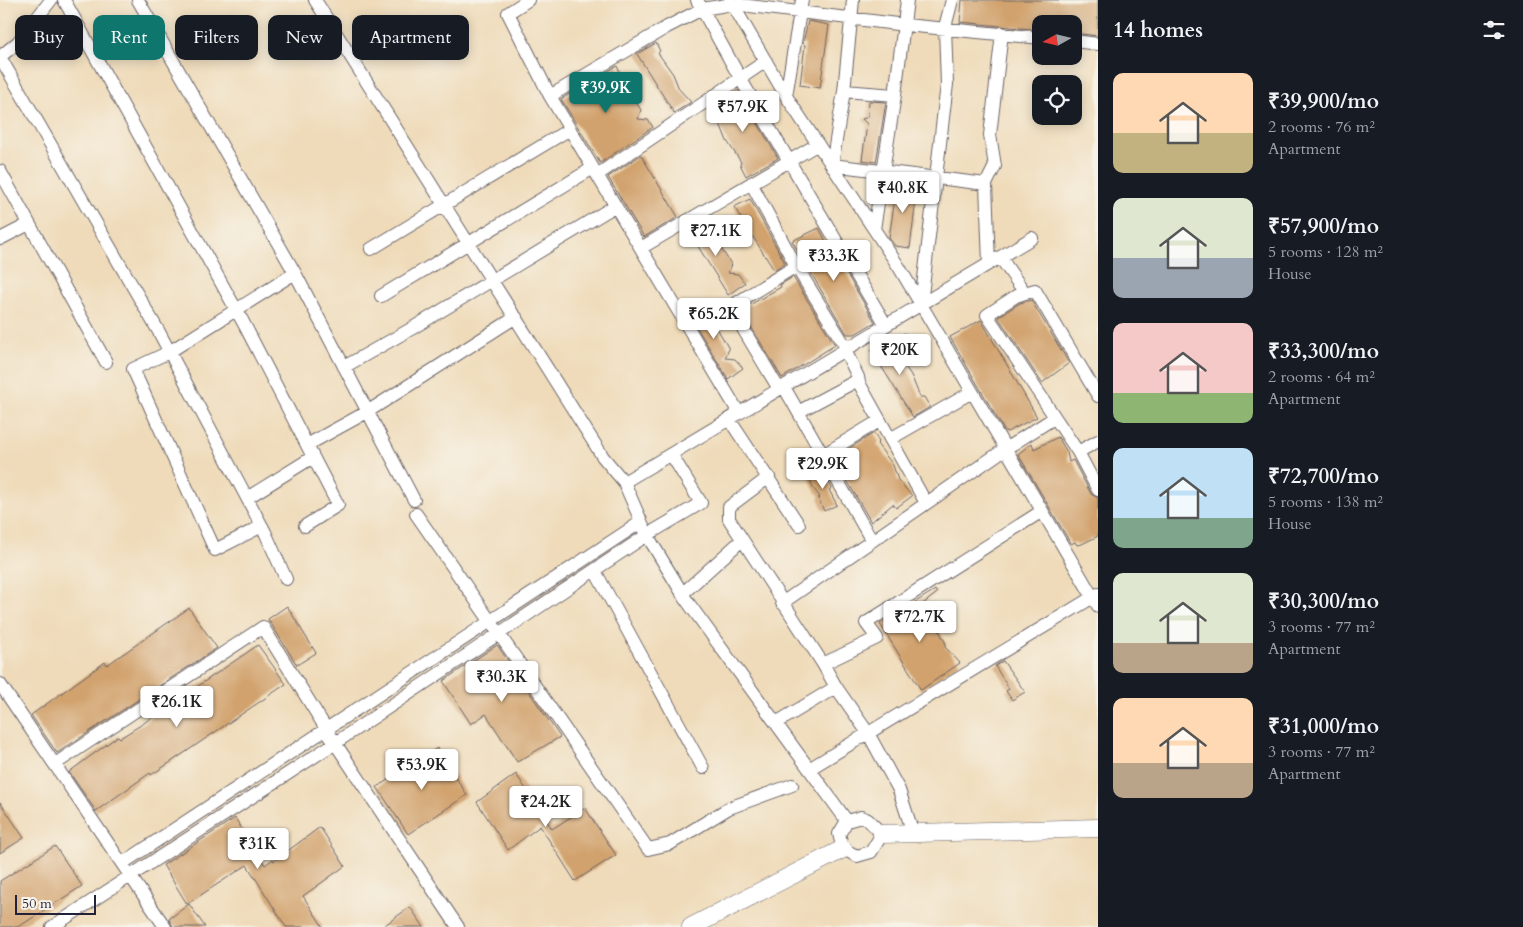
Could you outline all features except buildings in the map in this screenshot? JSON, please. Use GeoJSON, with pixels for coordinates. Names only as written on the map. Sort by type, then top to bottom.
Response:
{"type":"FeatureCollection","features":[{"type":"Feature","properties":{"kind":"street"},"geometry":{"type":"LineString","coordinates":[[51,0],[18,42],[2,53],[169,352],[262,526],[286,580]]}},
{"type":"Feature","properties":{"kind":"street"},"geometry":{"type":"LineString","coordinates":[[64,0],[236,311],[338,505],[305,526]]}},
{"type":"Feature","properties":{"kind":"street"},"geometry":{"type":"LineString","coordinates":[[138,0],[295,273],[414,500]]}},
{"type":"Feature","properties":{"kind":"street"},"geometry":{"type":"LineString","coordinates":[[315,0],[603,457],[624,482],[647,535],[682,594],[847,821]]}},
{"type":"Feature","properties":{"kind":"street"},"geometry":{"type":"LineString","coordinates":[[528,0],[508,12],[550,96],[641,248],[769,477],[799,524]]}},
{"type":"Feature","properties":{"kind":"street"},"geometry":{"type":"LineString","coordinates":[[832,165],[844,91],[853,0]]}},
{"type":"Feature","properties":{"kind":"street"},"geometry":{"type":"LineString","coordinates":[[874,229],[895,95],[907,0]]}},
{"type":"Feature","properties":{"kind":"street"},"geometry":{"type":"LineString","coordinates":[[921,304],[947,84],[945,27],[952,0]]}},
{"type":"Feature","properties":{"kind":"street"},"geometry":{"type":"LineString","coordinates":[[550,96],[667,27],[700,4],[731,2],[802,6],[850,17],[905,25],[945,27],[1032,37]]}},
{"type":"Feature","properties":{"kind":"street"},"geometry":{"type":"LineString","coordinates":[[731,2],[786,96],[921,304],[1005,449],[1096,599],[809,769]]}},
{"type":"Feature","properties":{"kind":"street"},"geometry":{"type":"LineString","coordinates":[[700,4],[740,78],[886,325]]}},
{"type":"Feature","properties":{"kind":"street"},"geometry":{"type":"LineString","coordinates":[[786,96],[802,6]]}},
{"type":"Feature","properties":{"kind":"street"},"geometry":{"type":"LineString","coordinates":[[1002,33],[990,135],[995,166],[986,184],[994,260],[1025,293]]}},
{"type":"Feature","properties":{"kind":"street"},"geometry":{"type":"LineString","coordinates":[[1082,42],[1098,44]]}},
{"type":"Feature","properties":{"kind":"street"},"geometry":{"type":"LineString","coordinates":[[381,296],[469,242],[595,171],[766,61]]}},
{"type":"Feature","properties":{"kind":"street"},"geometry":{"type":"LineString","coordinates":[[844,91],[895,95]]}},
{"type":"Feature","properties":{"kind":"street"},"geometry":{"type":"LineString","coordinates":[[371,249],[570,129]]}},
{"type":"Feature","properties":{"kind":"street"},"geometry":{"type":"LineString","coordinates":[[641,248],[818,144]]}},
{"type":"Feature","properties":{"kind":"street"},"geometry":{"type":"LineString","coordinates":[[832,165],[986,184]]}},
{"type":"Feature","properties":{"kind":"street"},"geometry":{"type":"LineString","coordinates":[[0,171],[5,191],[29,224],[106,362]]}},
{"type":"Feature","properties":{"kind":"street"},"geometry":{"type":"LineString","coordinates":[[751,183],[796,266],[846,349],[858,380],[926,503]]}},
{"type":"Feature","properties":{"kind":"street"},"geometry":{"type":"LineString","coordinates":[[344,367],[616,206]]}},
{"type":"Feature","properties":{"kind":"street"},"geometry":{"type":"LineString","coordinates":[[0,239],[29,224]]}},
{"type":"Feature","properties":{"kind":"street"},"geometry":{"type":"LineString","coordinates":[[624,482],[1032,238]]}},
{"type":"Feature","properties":{"kind":"street"},"geometry":{"type":"LineString","coordinates":[[796,266],[730,307],[798,412],[872,541]]}},
{"type":"Feature","properties":{"kind":"street"},"geometry":{"type":"LineString","coordinates":[[262,526],[215,550],[133,369],[169,352],[295,273]]}},
{"type":"Feature","properties":{"kind":"street"},"geometry":{"type":"LineString","coordinates":[[1098,396],[1035,290],[1016,296],[987,314],[1078,452],[1098,490]]}},
{"type":"Feature","properties":{"kind":"street"},"geometry":{"type":"LineString","coordinates":[[307,445],[367,412],[516,317]]}},
{"type":"Feature","properties":{"kind":"street"},"geometry":{"type":"LineString","coordinates":[[798,412],[858,380]]}},
{"type":"Feature","properties":{"kind":"street"},"geometry":{"type":"LineString","coordinates":[[890,439],[972,392]]}},
{"type":"Feature","properties":{"kind":"street"},"geometry":{"type":"LineString","coordinates":[[782,603],[1005,449],[1054,418]]}},
{"type":"Feature","properties":{"kind":"street"},"geometry":{"type":"LineString","coordinates":[[823,454],[880,421]]}},
{"type":"Feature","properties":{"kind":"street"},"geometry":{"type":"LineString","coordinates":[[1078,452],[1098,441]]}},
{"type":"Feature","properties":{"kind":"street"},"geometry":{"type":"LineString","coordinates":[[52,927],[336,743],[647,535],[701,503],[671,454]]}},
{"type":"Feature","properties":{"kind":"street"},"geometry":{"type":"LineString","coordinates":[[247,498],[313,457]]}},
{"type":"Feature","properties":{"kind":"street"},"geometry":{"type":"LineString","coordinates":[[769,477],[729,507],[729,519],[836,687],[868,733],[899,790],[914,833]]}},
{"type":"Feature","properties":{"kind":"street"},"geometry":{"type":"LineString","coordinates":[[823,664],[877,638],[866,623],[1042,511]]}},
{"type":"Feature","properties":{"kind":"street"},"geometry":{"type":"LineString","coordinates":[[416,514],[648,849],[670,844],[729,808],[792,785]]}},
{"type":"Feature","properties":{"kind":"street"},"geometry":{"type":"LineString","coordinates":[[123,863],[641,522]]}},
{"type":"Feature","properties":{"kind":"street"},"geometry":{"type":"LineString","coordinates":[[682,594],[742,540]]}},
{"type":"Feature","properties":{"kind":"street"},"geometry":{"type":"LineString","coordinates":[[595,571],[703,768]]}},
{"type":"Feature","properties":{"kind":"street"},"geometry":{"type":"LineString","coordinates":[[55,764],[263,627],[327,730],[458,927]]}},
{"type":"Feature","properties":{"kind":"street"},"geometry":{"type":"LineString","coordinates":[[0,684],[165,927]]}},
{"type":"Feature","properties":{"kind":"street"},"geometry":{"type":"LineString","coordinates":[[776,723],[836,687]]}},
{"type":"Feature","properties":{"kind":"street"},"geometry":{"type":"LineString","coordinates":[[882,834],[876,846],[864,856],[856,856],[843,849],[839,834],[847,821],[861,817],[868,820],[882,834],[1098,828]]}},
{"type":"Feature","properties":{"kind":"street"},"geometry":{"type":"LineString","coordinates":[[691,927],[843,849]]}}]}
